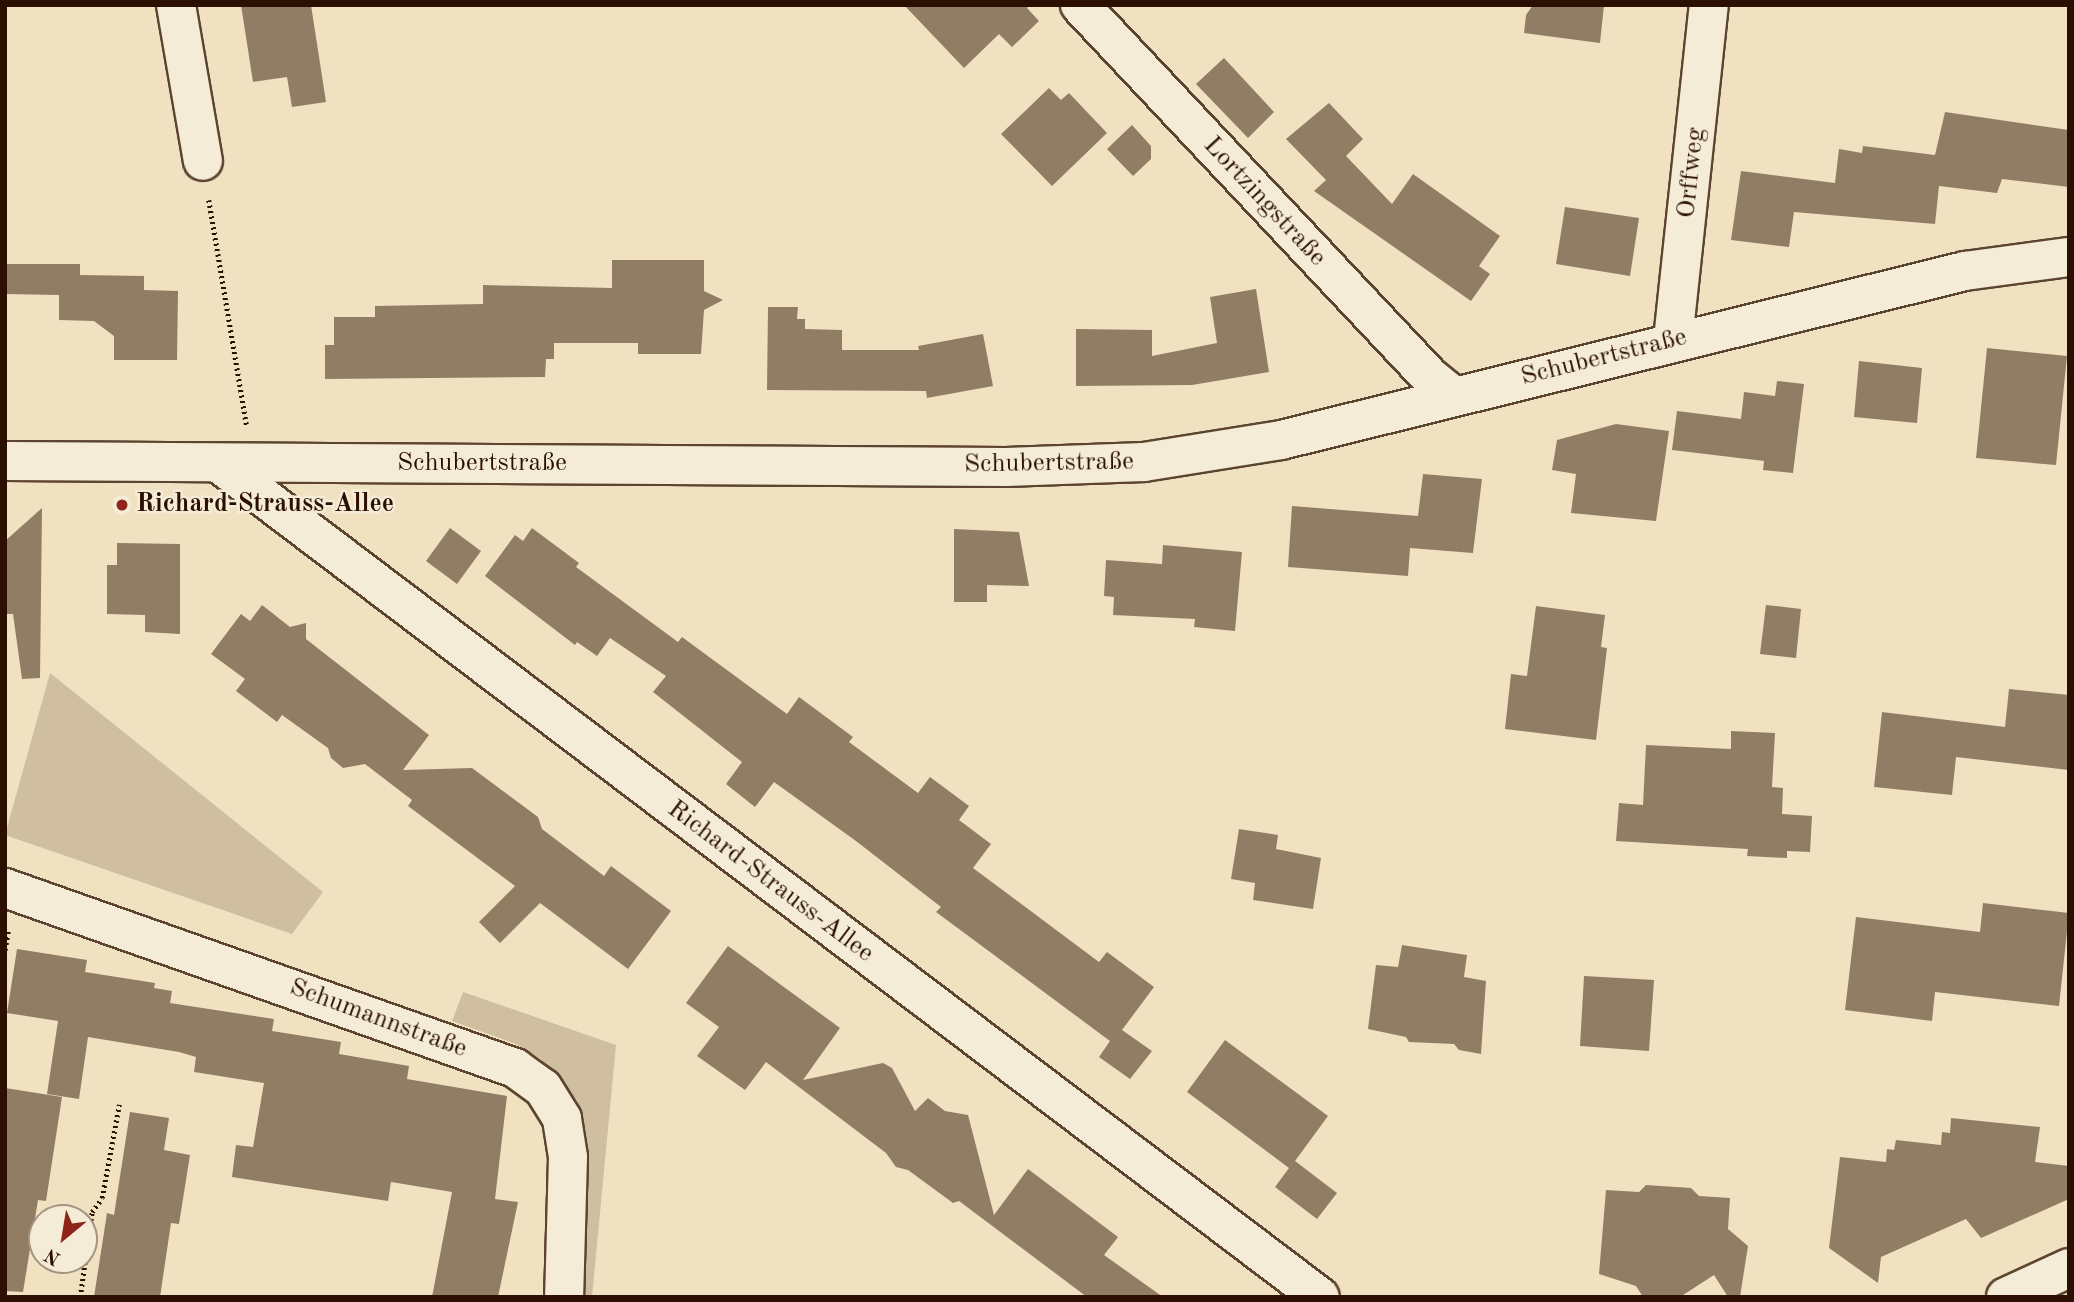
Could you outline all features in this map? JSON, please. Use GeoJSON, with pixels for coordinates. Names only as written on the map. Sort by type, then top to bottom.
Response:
{"type":"FeatureCollection","features":[{"type":"Feature","properties":{"kind":"street"},"geometry":{"type":"LineString","coordinates":[[176,5],[203,161]]}},
{"type":"Feature","properties":{"kind":"street","name":"Lortzingstraße"},"geometry":{"type":"LineString","coordinates":[[1080,5],[1430,377],[1452,395]]}},
{"type":"Feature","properties":{"kind":"street","name":"Orffweg"},"geometry":{"type":"LineString","coordinates":[[1673,340],[1709,5]]}},
{"type":"Feature","properties":{"kind":"street","name":"Schubertstraße"},"geometry":{"type":"LineString","coordinates":[[5,461],[220,466],[1006,467],[1144,462],[1281,440],[1673,340],[1965,271],[2069,257]]}},
{"type":"Feature","properties":{"kind":"street","name":"Richard-Strauss-Allee"},"geometry":{"type":"LineString","coordinates":[[220,466],[1320,1297]]}},
{"type":"Feature","properties":{"kind":"street","name":"Schumannstraße"},"geometry":{"type":"LineString","coordinates":[[5,888],[515,1068],[543,1088],[562,1119],[568,1157],[564,1297]]}},
{"type":"Feature","properties":{"kind":"street"},"geometry":{"type":"LineString","coordinates":[[2006,1297],[2069,1268]]}},
{"type":"Feature","properties":{"kind":"path"},"geometry":{"type":"LineString","coordinates":[[203,161],[248,430]]}},
{"type":"Feature","properties":{"kind":"path"},"geometry":{"type":"LineString","coordinates":[[79,1297],[92,1213],[103,1198],[119,1105]]}},
{"type":"Feature","properties":{"kind":"shaded area"},"geometry":{"type":"Polygon","coordinates":[[[50,673],[323,892],[292,934],[5,835],[50,673]]]}},
{"type":"Feature","properties":{"kind":"shaded area"},"geometry":{"type":"Polygon","coordinates":[[[463,992],[616,1045],[592,1297],[584,1297],[588,1156],[577,1100],[541,1059],[516,1044],[452,1021],[463,992]]]}},
{"type":"Feature","properties":{"kind":"building"},"geometry":{"type":"Polygon","coordinates":[[[241,5],[311,5],[326,102],[292,107],[287,77],[253,82],[241,5]]]}},
{"type":"Feature","properties":{"kind":"building"},"geometry":{"type":"Polygon","coordinates":[[[904,5],[1029,5],[1027,8],[1039,21],[1012,47],[999,34],[964,68],[904,5]]]}},
{"type":"Feature","properties":{"kind":"building"},"geometry":{"type":"Polygon","coordinates":[[[1533,5],[1604,5],[1600,43],[1524,33],[1526,15],[1533,5]]]}},
{"type":"Feature","properties":{"kind":"building"},"geometry":{"type":"Polygon","coordinates":[[[1224,58],[1274,112],[1248,138],[1196,84],[1224,58]]]}},
{"type":"Feature","properties":{"kind":"building"},"geometry":{"type":"Polygon","coordinates":[[[1049,88],[1061,100],[1069,93],[1107,133],[1052,186],[1001,134],[1049,88]]]}},
{"type":"Feature","properties":{"kind":"building"},"geometry":{"type":"Polygon","coordinates":[[[1329,103],[1363,139],[1346,156],[1392,204],[1413,174],[1500,236],[1479,266],[1490,274],[1471,301],[1314,191],[1326,180],[1286,139],[1329,103]]]}},
{"type":"Feature","properties":{"kind":"building"},"geometry":{"type":"Polygon","coordinates":[[[1945,112],[2069,130],[2069,187],[2002,179],[1997,193],[1939,186],[1935,224],[1794,212],[1789,247],[1731,240],[1741,171],[1835,183],[1839,149],[1862,153],[1863,146],[1935,155],[1945,112]]]}},
{"type":"Feature","properties":{"kind":"building"},"geometry":{"type":"Polygon","coordinates":[[[1132,125],[1151,146],[1151,159],[1133,176],[1107,149],[1132,125]]]}},
{"type":"Feature","properties":{"kind":"building"},"geometry":{"type":"Polygon","coordinates":[[[1565,207],[1639,218],[1630,276],[1556,264],[1565,207]]]}},
{"type":"Feature","properties":{"kind":"building"},"geometry":{"type":"Polygon","coordinates":[[[612,260],[704,260],[704,291],[723,300],[704,310],[701,354],[638,354],[638,343],[554,343],[554,359],[546,359],[545,377],[325,379],[325,345],[334,345],[334,317],[375,317],[375,306],[483,304],[483,285],[612,288],[612,260]]]}},
{"type":"Feature","properties":{"kind":"building"},"geometry":{"type":"Polygon","coordinates":[[[5,264],[80,264],[80,275],[144,276],[144,290],[178,291],[177,360],[114,360],[114,336],[94,321],[59,320],[59,295],[5,294],[5,264]]]}},
{"type":"Feature","properties":{"kind":"building"},"geometry":{"type":"Polygon","coordinates":[[[1256,289],[1269,372],[1192,385],[1076,386],[1076,329],[1152,330],[1152,356],[1217,343],[1210,297],[1256,289]]]}},
{"type":"Feature","properties":{"kind":"building"},"geometry":{"type":"Polygon","coordinates":[[[768,307],[798,307],[797,319],[805,319],[805,329],[842,330],[842,350],[919,350],[918,346],[983,334],[993,386],[927,398],[926,391],[767,390],[768,307]]]}},
{"type":"Feature","properties":{"kind":"building"},"geometry":{"type":"Polygon","coordinates":[[[1987,348],[2067,356],[2056,465],[1976,458],[1987,348]]]}},
{"type":"Feature","properties":{"kind":"building"},"geometry":{"type":"Polygon","coordinates":[[[1859,361],[1922,368],[1917,423],[1854,417],[1859,361]]]}},
{"type":"Feature","properties":{"kind":"building"},"geometry":{"type":"Polygon","coordinates":[[[1777,381],[1804,384],[1793,473],[1763,470],[1764,461],[1672,450],[1677,411],[1741,419],[1744,392],[1775,396],[1777,381]]]}},
{"type":"Feature","properties":{"kind":"building"},"geometry":{"type":"Polygon","coordinates":[[[1616,424],[1669,431],[1656,521],[1571,513],[1576,474],[1552,470],[1557,440],[1616,424]]]}},
{"type":"Feature","properties":{"kind":"building"},"geometry":{"type":"Polygon","coordinates":[[[1423,474],[1482,479],[1473,553],[1410,548],[1408,576],[1288,567],[1292,506],[1418,516],[1423,474]]]}},
{"type":"Feature","properties":{"kind":"building"},"geometry":{"type":"Polygon","coordinates":[[[42,508],[40,678],[22,679],[13,614],[5,614],[5,541],[42,508]]]}},
{"type":"Feature","properties":{"kind":"building"},"geometry":{"type":"Polygon","coordinates":[[[450,528],[481,551],[457,584],[426,561],[450,528]]]}},
{"type":"Feature","properties":{"kind":"building"},"geometry":{"type":"Polygon","coordinates":[[[532,528],[579,563],[576,567],[678,642],[682,637],[787,714],[799,697],[853,737],[849,742],[918,793],[930,777],[969,806],[959,820],[991,844],[973,868],[1099,962],[1107,952],[1154,987],[1122,1030],[1152,1051],[1130,1079],[1099,1057],[1110,1041],[936,912],[941,907],[856,841],[774,782],[755,807],[726,784],[742,762],[653,692],[666,676],[610,638],[597,656],[577,642],[575,645],[485,576],[515,535],[523,541],[532,528]]]}},
{"type":"Feature","properties":{"kind":"building"},"geometry":{"type":"Polygon","coordinates":[[[954,529],[1019,532],[1029,586],[987,585],[987,602],[954,602],[954,529]]]}},
{"type":"Feature","properties":{"kind":"building"},"geometry":{"type":"Polygon","coordinates":[[[117,543],[180,544],[180,634],[145,632],[145,615],[107,614],[107,565],[117,565],[117,543]]]}},
{"type":"Feature","properties":{"kind":"building"},"geometry":{"type":"Polygon","coordinates":[[[1163,545],[1242,552],[1235,631],[1194,627],[1195,619],[1113,615],[1114,597],[1104,596],[1106,560],[1162,564],[1163,545]]]}},
{"type":"Feature","properties":{"kind":"building"},"geometry":{"type":"Polygon","coordinates":[[[262,605],[290,627],[306,623],[306,639],[429,735],[403,770],[472,768],[538,817],[542,829],[604,876],[611,866],[671,911],[628,969],[540,903],[500,943],[479,922],[515,886],[408,806],[412,800],[365,764],[343,768],[331,758],[328,748],[282,715],[277,722],[236,691],[245,679],[211,654],[241,614],[250,621],[262,605]]]}},
{"type":"Feature","properties":{"kind":"building"},"geometry":{"type":"Polygon","coordinates":[[[1766,605],[1801,609],[1796,658],[1760,654],[1766,605]]]}},
{"type":"Feature","properties":{"kind":"building"},"geometry":{"type":"Polygon","coordinates":[[[1536,606],[1605,615],[1601,647],[1607,648],[1596,740],[1505,729],[1511,674],[1527,676],[1536,606]]]}},
{"type":"Feature","properties":{"kind":"building"},"geometry":{"type":"Polygon","coordinates":[[[2009,689],[2069,695],[2069,770],[1956,757],[1952,795],[1874,787],[1882,712],[2005,727],[2009,689]]]}},
{"type":"Feature","properties":{"kind":"building"},"geometry":{"type":"Polygon","coordinates":[[[1731,731],[1775,733],[1772,787],[1783,788],[1782,814],[1812,816],[1810,852],[1787,851],[1787,858],[1747,856],[1748,849],[1616,841],[1619,803],[1643,805],[1646,745],[1731,749],[1731,731]]]}},
{"type":"Feature","properties":{"kind":"building"},"geometry":{"type":"Polygon","coordinates":[[[1239,829],[1278,835],[1276,849],[1321,858],[1313,909],[1253,900],[1255,883],[1231,879],[1239,829]]]}},
{"type":"Feature","properties":{"kind":"building"},"geometry":{"type":"Polygon","coordinates":[[[1983,903],[2069,913],[2059,1006],[1935,992],[1932,1021],[1845,1010],[1856,917],[1980,932],[1983,903]]]}},
{"type":"Feature","properties":{"kind":"building"},"geometry":{"type":"Polygon","coordinates":[[[1402,945],[1467,955],[1464,977],[1486,981],[1481,1054],[1459,1050],[1454,1044],[1409,1042],[1406,1037],[1368,1029],[1376,965],[1398,967],[1402,945]]]}},
{"type":"Feature","properties":{"kind":"building"},"geometry":{"type":"Polygon","coordinates":[[[728,946],[840,1028],[803,1080],[883,1063],[892,1068],[915,1111],[928,1098],[945,1111],[968,1115],[994,1215],[1028,1169],[1118,1237],[1104,1255],[1163,1297],[1087,1297],[959,1201],[953,1203],[908,1170],[896,1167],[886,1153],[766,1062],[745,1090],[697,1056],[719,1027],[686,1003],[728,946]]]}},
{"type":"Feature","properties":{"kind":"building"},"geometry":{"type":"Polygon","coordinates":[[[17,949],[87,960],[85,972],[155,983],[154,988],[172,991],[170,1003],[274,1019],[272,1031],[341,1042],[339,1054],[409,1066],[407,1079],[507,1096],[495,1199],[518,1202],[498,1297],[432,1297],[452,1192],[391,1182],[388,1201],[232,1177],[236,1145],[253,1147],[264,1083],[194,1072],[196,1057],[179,1052],[88,1037],[79,1099],[47,1094],[58,1021],[7,1013],[17,949]]]}},
{"type":"Feature","properties":{"kind":"building"},"geometry":{"type":"Polygon","coordinates":[[[1584,976],[1654,980],[1649,1051],[1580,1046],[1584,976]]]}},
{"type":"Feature","properties":{"kind":"building"},"geometry":{"type":"Polygon","coordinates":[[[1225,1040],[1328,1116],[1295,1161],[1337,1193],[1317,1219],[1275,1187],[1289,1168],[1187,1092],[1225,1040]]]}},
{"type":"Feature","properties":{"kind":"building"},"geometry":{"type":"Polygon","coordinates":[[[5,1088],[62,1097],[46,1201],[38,1200],[37,1204],[28,1204],[28,1261],[23,1292],[5,1291],[5,1088]]]}},
{"type":"Feature","properties":{"kind":"building"},"geometry":{"type":"Polygon","coordinates":[[[130,1112],[169,1118],[164,1150],[190,1155],[179,1224],[171,1223],[160,1297],[94,1297],[107,1213],[114,1215],[130,1112]]]}},
{"type":"Feature","properties":{"kind":"building"},"geometry":{"type":"Polygon","coordinates":[[[1951,1118],[2040,1127],[2035,1162],[2069,1166],[2069,1199],[1981,1238],[1966,1219],[1881,1257],[1878,1283],[1829,1248],[1840,1157],[1886,1162],[1887,1149],[1894,1150],[1896,1140],[1941,1145],[1942,1132],[1950,1133],[1951,1118]]]}},
{"type":"Feature","properties":{"kind":"building"},"geometry":{"type":"Polygon","coordinates":[[[1646,1185],[1691,1188],[1699,1196],[1730,1198],[1728,1229],[1748,1246],[1740,1297],[1728,1297],[1714,1275],[1680,1297],[1643,1297],[1636,1286],[1599,1274],[1606,1190],[1639,1192],[1646,1185]]]}},
{"type":"Feature","properties":{"kind":"place","name":"Richard-Strauss-Allee"},"geometry":{"type":"Point","coordinates":[122,505]}}]}
